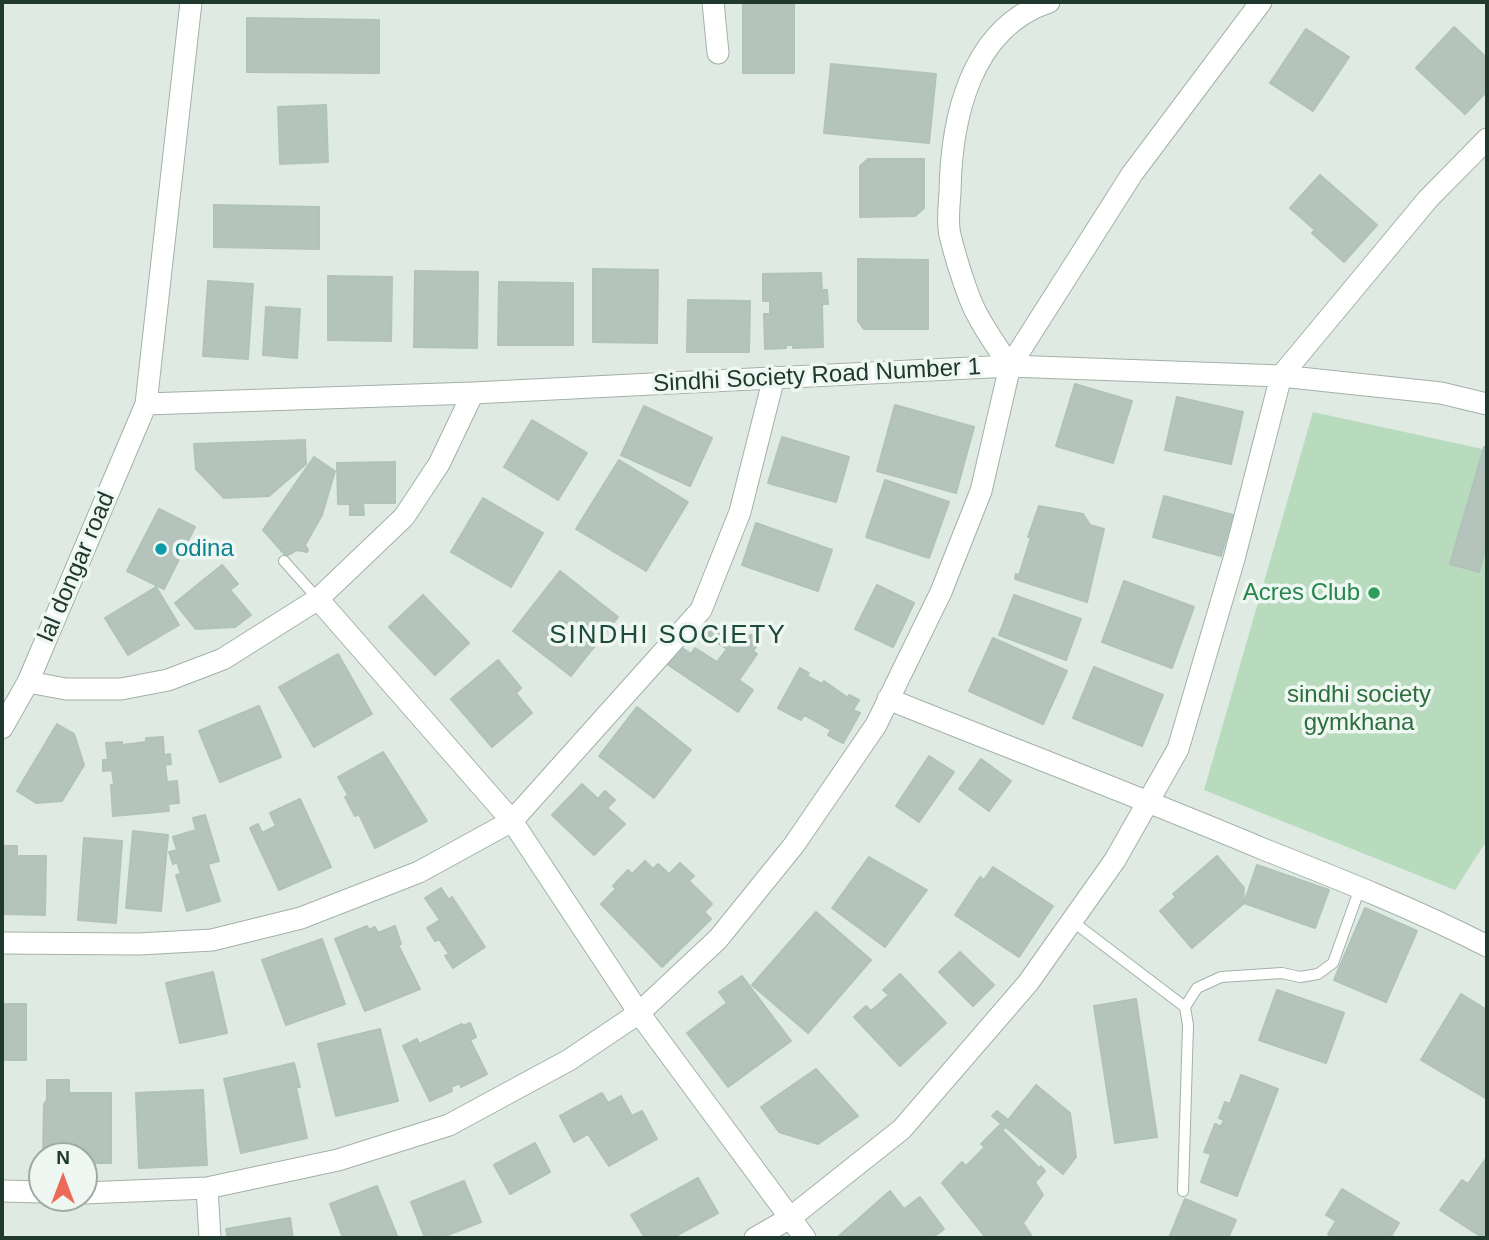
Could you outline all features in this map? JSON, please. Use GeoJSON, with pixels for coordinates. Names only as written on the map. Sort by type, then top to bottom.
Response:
{"type":"FeatureCollection","features":[{"type":"Feature","properties":{"kind":"street","name":"lal dongar road"},"geometry":{"type":"LineString","coordinates":[[2,728],[28,682],[146,404],[191,2]]}},
{"type":"Feature","properties":{"kind":"street"},"geometry":{"type":"LineString","coordinates":[[713,2],[718,53]]}},
{"type":"Feature","properties":{"kind":"street"},"geometry":{"type":"LineString","coordinates":[[1010,366],[977,314],[949,233],[950,165],[958,113],[973,71],[993,40],[1031,8],[1049,2]]}},
{"type":"Feature","properties":{"kind":"street"},"geometry":{"type":"LineString","coordinates":[[98,1192],[207,1188],[338,1160],[449,1125],[569,1060],[639,1013],[718,939],[794,845],[876,725],[941,592],[981,491],[1010,366],[1132,174],[1261,2]]}},
{"type":"Feature","properties":{"kind":"street"},"geometry":{"type":"LineString","coordinates":[[755,1238],[790,1218],[902,1129],[1028,983],[1115,860],[1178,749],[1234,559],[1281,376],[1428,199],[1487,139]]}},
{"type":"Feature","properties":{"kind":"street","name":"Sindhi Society Road Number 1"},"geometry":{"type":"LineString","coordinates":[[146,404],[473,393],[1010,366],[1281,376],[1441,393],[1487,404]]}},
{"type":"Feature","properties":{"kind":"street"},"geometry":{"type":"LineString","coordinates":[[2,943],[139,944],[212,940],[302,918],[419,872],[512,821],[701,611],[740,512],[774,377]]}},
{"type":"Feature","properties":{"kind":"street"},"geometry":{"type":"LineString","coordinates":[[28,682],[66,689],[121,689],[168,680],[223,659],[318,599],[404,517],[439,464],[473,393]]}},
{"type":"Feature","properties":{"kind":"street"},"geometry":{"type":"LineString","coordinates":[[318,599],[512,821],[639,1013],[805,1238]]}},
{"type":"Feature","properties":{"kind":"street"},"geometry":{"type":"LineString","coordinates":[[888,699],[1360,888],[1432,918],[1487,946]]}},
{"type":"Feature","properties":{"kind":"street"},"geometry":{"type":"LineString","coordinates":[[207,1188],[210,1238]]}},
{"type":"Feature","properties":{"kind":"street"},"geometry":{"type":"LineString","coordinates":[[2,1191],[28,1192]]}},
{"type":"Feature","properties":{"kind":"lane"},"geometry":{"type":"LineString","coordinates":[[284,561],[318,599]]}},
{"type":"Feature","properties":{"kind":"lane"},"geometry":{"type":"LineString","coordinates":[[1183,1191],[1188,1025],[1185,1007],[1197,988],[1221,976],[1282,973],[1300,977],[1318,974],[1333,963],[1360,888]]}},
{"type":"Feature","properties":{"kind":"lane"},"geometry":{"type":"LineString","coordinates":[[1072,921],[1185,1007]]}},
{"type":"Feature","properties":{"kind":"green space","name":"Acres Club"},"geometry":{"type":"Polygon","coordinates":[[[1313,412],[1487,450],[1487,840],[1455,890],[1204,790],[1313,412]]]}},
{"type":"Feature","properties":{"kind":"building"},"geometry":{"type":"Polygon","coordinates":[[[743,2],[794,2],[794,73],[743,73],[743,2]]]}},
{"type":"Feature","properties":{"kind":"building"},"geometry":{"type":"Polygon","coordinates":[[[247,18],[379,20],[379,73],[247,72],[247,18]]]}},
{"type":"Feature","properties":{"kind":"building"},"geometry":{"type":"Polygon","coordinates":[[[1454,27],[1487,58],[1487,91],[1465,114],[1416,68],[1454,27]]]}},
{"type":"Feature","properties":{"kind":"building"},"geometry":{"type":"Polygon","coordinates":[[[1306,29],[1349,57],[1313,111],[1270,83],[1306,29]]]}},
{"type":"Feature","properties":{"kind":"building"},"geometry":{"type":"Polygon","coordinates":[[[831,64],[936,74],[929,143],[824,133],[831,64]]]}},
{"type":"Feature","properties":{"kind":"building"},"geometry":{"type":"Polygon","coordinates":[[[326,105],[328,162],[280,164],[278,107],[326,105]]]}},
{"type":"Feature","properties":{"kind":"building"},"geometry":{"type":"Polygon","coordinates":[[[868,159],[924,159],[924,208],[915,216],[860,217],[860,166],[868,159]]]}},
{"type":"Feature","properties":{"kind":"building"},"geometry":{"type":"Polygon","coordinates":[[[1320,175],[1377,225],[1344,262],[1312,233],[1315,230],[1290,208],[1320,175]]]}},
{"type":"Feature","properties":{"kind":"building"},"geometry":{"type":"Polygon","coordinates":[[[214,205],[319,207],[319,249],[214,247],[214,205]]]}},
{"type":"Feature","properties":{"kind":"building"},"geometry":{"type":"Polygon","coordinates":[[[858,259],[928,260],[928,329],[864,329],[858,321],[858,259]]]}},
{"type":"Feature","properties":{"kind":"building"},"geometry":{"type":"Polygon","coordinates":[[[593,269],[658,270],[657,343],[593,342],[593,269]]]}},
{"type":"Feature","properties":{"kind":"building"},"geometry":{"type":"Polygon","coordinates":[[[415,271],[478,272],[477,348],[414,347],[415,271]]]}},
{"type":"Feature","properties":{"kind":"building"},"geometry":{"type":"Polygon","coordinates":[[[821,273],[822,290],[827,290],[828,304],[822,304],[823,347],[793,348],[793,345],[786,345],[786,348],[765,349],[764,314],[770,314],[770,301],[763,301],[763,274],[821,273]]]}},
{"type":"Feature","properties":{"kind":"building"},"geometry":{"type":"Polygon","coordinates":[[[328,276],[392,277],[391,341],[328,340],[328,276]]]}},
{"type":"Feature","properties":{"kind":"building"},"geometry":{"type":"Polygon","coordinates":[[[208,281],[253,284],[248,359],[203,356],[208,281]]]}},
{"type":"Feature","properties":{"kind":"building"},"geometry":{"type":"Polygon","coordinates":[[[499,282],[573,283],[573,345],[498,345],[499,282]]]}},
{"type":"Feature","properties":{"kind":"building"},"geometry":{"type":"Polygon","coordinates":[[[688,300],[750,301],[749,352],[687,352],[688,300]]]}},
{"type":"Feature","properties":{"kind":"building"},"geometry":{"type":"Polygon","coordinates":[[[266,307],[300,309],[297,358],[263,355],[266,307]]]}},
{"type":"Feature","properties":{"kind":"building"},"geometry":{"type":"Polygon","coordinates":[[[1075,384],[1132,401],[1113,463],[1056,446],[1075,384]]]}},
{"type":"Feature","properties":{"kind":"building"},"geometry":{"type":"Polygon","coordinates":[[[1177,397],[1243,412],[1231,464],[1165,450],[1177,397]]]}},
{"type":"Feature","properties":{"kind":"building"},"geometry":{"type":"Polygon","coordinates":[[[895,405],[974,427],[956,493],[877,471],[895,405]]]}},
{"type":"Feature","properties":{"kind":"building"},"geometry":{"type":"Polygon","coordinates":[[[644,406],[712,438],[690,486],[621,455],[644,406]]]}},
{"type":"Feature","properties":{"kind":"building"},"geometry":{"type":"Polygon","coordinates":[[[532,420],[587,453],[558,500],[504,467],[532,420]]]}},
{"type":"Feature","properties":{"kind":"building"},"geometry":{"type":"Polygon","coordinates":[[[782,437],[849,457],[836,502],[768,483],[782,437]]]}},
{"type":"Feature","properties":{"kind":"building"},"geometry":{"type":"Polygon","coordinates":[[[305,440],[306,464],[269,496],[224,498],[196,469],[194,444],[305,440]]]}},
{"type":"Feature","properties":{"kind":"building"},"geometry":{"type":"Polygon","coordinates":[[[1484,447],[1487,448],[1487,543],[1479,572],[1450,564],[1484,447]]]}},
{"type":"Feature","properties":{"kind":"building"},"geometry":{"type":"Polygon","coordinates":[[[314,457],[335,471],[322,515],[305,545],[307,552],[297,550],[286,556],[263,530],[314,457]]]}},
{"type":"Feature","properties":{"kind":"building"},"geometry":{"type":"Polygon","coordinates":[[[619,460],[688,502],[646,571],[576,529],[619,460]]]}},
{"type":"Feature","properties":{"kind":"building"},"geometry":{"type":"Polygon","coordinates":[[[395,462],[395,503],[363,503],[364,515],[350,515],[350,504],[338,504],[337,463],[395,462]]]}},
{"type":"Feature","properties":{"kind":"building"},"geometry":{"type":"Polygon","coordinates":[[[885,480],[949,502],[929,558],[866,537],[885,480]]]}},
{"type":"Feature","properties":{"kind":"building"},"geometry":{"type":"Polygon","coordinates":[[[1164,496],[1233,515],[1221,556],[1153,537],[1164,496]]]}},
{"type":"Feature","properties":{"kind":"building"},"geometry":{"type":"Polygon","coordinates":[[[483,498],[543,533],[511,587],[451,552],[483,498]]]}},
{"type":"Feature","properties":{"kind":"building"},"geometry":{"type":"Polygon","coordinates":[[[1039,506],[1083,514],[1090,525],[1104,529],[1087,602],[1015,579],[1016,574],[1019,575],[1039,506]]]}},
{"type":"Feature","properties":{"kind":"building","name":"odina"},"geometry":{"type":"Polygon","coordinates":[[[159,509],[195,527],[164,589],[127,571],[159,509]]]}},
{"type":"Feature","properties":{"kind":"building"},"geometry":{"type":"Polygon","coordinates":[[[756,523],[832,550],[818,591],[742,565],[756,523]]]}},
{"type":"Feature","properties":{"kind":"building"},"geometry":{"type":"Polygon","coordinates":[[[222,565],[238,584],[230,590],[251,615],[235,627],[196,629],[175,603],[222,565]]]}},
{"type":"Feature","properties":{"kind":"building"},"geometry":{"type":"Polygon","coordinates":[[[560,571],[618,617],[571,676],[513,631],[560,571]]]}},
{"type":"Feature","properties":{"kind":"building"},"geometry":{"type":"Polygon","coordinates":[[[1124,581],[1194,607],[1172,668],[1102,642],[1124,581]]]}},
{"type":"Feature","properties":{"kind":"building"},"geometry":{"type":"Polygon","coordinates":[[[877,585],[914,603],[893,647],[855,629],[877,585]]]}},
{"type":"Feature","properties":{"kind":"building"},"geometry":{"type":"Polygon","coordinates":[[[156,587],[179,625],[128,655],[105,618],[156,587]]]}},
{"type":"Feature","properties":{"kind":"building"},"geometry":{"type":"Polygon","coordinates":[[[423,595],[469,643],[435,675],[389,627],[423,595]]]}},
{"type":"Feature","properties":{"kind":"building"},"geometry":{"type":"Polygon","coordinates":[[[1014,595],[1081,619],[1066,660],[999,635],[1014,595]]]}},
{"type":"Feature","properties":{"kind":"building"},"geometry":{"type":"Polygon","coordinates":[[[710,627],[754,636],[761,640],[753,651],[757,654],[739,680],[753,690],[738,712],[667,664],[679,646],[691,654],[695,648],[717,662],[727,649],[710,638],[707,641],[703,638],[710,627]]]}},
{"type":"Feature","properties":{"kind":"building"},"geometry":{"type":"Polygon","coordinates":[[[993,638],[1067,671],[1043,724],[969,691],[993,638]]]}},
{"type":"Feature","properties":{"kind":"building"},"geometry":{"type":"Polygon","coordinates":[[[338,654],[372,714],[314,747],[279,687],[338,654]]]}},
{"type":"Feature","properties":{"kind":"building"},"geometry":{"type":"Polygon","coordinates":[[[498,660],[521,688],[516,693],[532,713],[492,747],[451,699],[498,660]]]}},
{"type":"Feature","properties":{"kind":"building"},"geometry":{"type":"Polygon","coordinates":[[[1094,667],[1163,695],[1142,746],[1073,718],[1094,667]]]}},
{"type":"Feature","properties":{"kind":"building"},"geometry":{"type":"Polygon","coordinates":[[[800,668],[809,673],[807,676],[822,684],[824,681],[848,698],[849,695],[859,700],[853,710],[860,713],[843,743],[828,735],[831,730],[804,715],[801,720],[778,708],[800,668]]]}},
{"type":"Feature","properties":{"kind":"building"},"geometry":{"type":"Polygon","coordinates":[[[259,706],[281,757],[220,782],[199,731],[259,706]]]}},
{"type":"Feature","properties":{"kind":"building"},"geometry":{"type":"Polygon","coordinates":[[[637,707],[691,750],[654,798],[599,756],[637,707]]]}},
{"type":"Feature","properties":{"kind":"building"},"geometry":{"type":"Polygon","coordinates":[[[57,724],[74,734],[84,765],[62,801],[36,803],[17,791],[57,724]]]}},
{"type":"Feature","properties":{"kind":"building"},"geometry":{"type":"Polygon","coordinates":[[[163,737],[164,755],[170,754],[171,764],[165,765],[167,782],[177,781],[179,803],[168,804],[169,811],[113,816],[112,770],[103,771],[103,760],[108,760],[106,743],[122,742],[122,745],[146,742],[146,738],[163,737]]]}},
{"type":"Feature","properties":{"kind":"building"},"geometry":{"type":"Polygon","coordinates":[[[383,752],[427,821],[375,848],[359,814],[355,816],[345,797],[348,795],[338,777],[383,752]]]}},
{"type":"Feature","properties":{"kind":"building"},"geometry":{"type":"Polygon","coordinates":[[[929,756],[954,772],[919,822],[896,806],[929,756]]]}},
{"type":"Feature","properties":{"kind":"building"},"geometry":{"type":"Polygon","coordinates":[[[981,759],[1011,781],[989,811],[959,789],[981,759]]]}},
{"type":"Feature","properties":{"kind":"building"},"geometry":{"type":"Polygon","coordinates":[[[582,784],[598,799],[605,791],[615,800],[607,808],[625,824],[594,855],[552,815],[582,784]]]}},
{"type":"Feature","properties":{"kind":"building"},"geometry":{"type":"Polygon","coordinates":[[[300,799],[331,867],[279,890],[250,828],[258,824],[262,833],[276,826],[270,813],[300,799]]]}},
{"type":"Feature","properties":{"kind":"building"},"geometry":{"type":"Polygon","coordinates":[[[205,815],[219,861],[208,864],[220,901],[187,911],[176,875],[181,874],[177,862],[173,864],[169,852],[177,850],[173,837],[196,830],[193,818],[205,815]]]}},
{"type":"Feature","properties":{"kind":"building"},"geometry":{"type":"Polygon","coordinates":[[[133,831],[168,835],[161,911],[126,908],[133,831]]]}},
{"type":"Feature","properties":{"kind":"building"},"geometry":{"type":"Polygon","coordinates":[[[84,838],[122,841],[116,923],[78,920],[84,838]]]}},
{"type":"Feature","properties":{"kind":"building"},"geometry":{"type":"Polygon","coordinates":[[[2,846],[17,846],[17,856],[46,856],[45,915],[4,914],[2,846]]]}},
{"type":"Feature","properties":{"kind":"building"},"geometry":{"type":"Polygon","coordinates":[[[1217,856],[1244,888],[1243,904],[1192,948],[1160,911],[1176,897],[1173,894],[1217,856]]]}},
{"type":"Feature","properties":{"kind":"building"},"geometry":{"type":"Polygon","coordinates":[[[869,857],[927,890],[885,947],[832,908],[869,857]]]}},
{"type":"Feature","properties":{"kind":"building"},"geometry":{"type":"Polygon","coordinates":[[[645,861],[653,869],[658,864],[669,874],[680,863],[694,876],[689,881],[712,904],[704,912],[711,919],[662,967],[601,904],[616,889],[613,886],[628,870],[632,874],[645,861]]]}},
{"type":"Feature","properties":{"kind":"building"},"geometry":{"type":"Polygon","coordinates":[[[1257,865],[1329,890],[1315,928],[1244,903],[1257,865]]]}},
{"type":"Feature","properties":{"kind":"building"},"geometry":{"type":"Polygon","coordinates":[[[993,867],[1053,906],[1019,957],[955,915],[980,877],[984,880],[993,867]]]}},
{"type":"Feature","properties":{"kind":"building"},"geometry":{"type":"Polygon","coordinates":[[[441,888],[449,900],[452,897],[485,947],[453,968],[445,956],[449,954],[439,939],[435,941],[427,928],[440,920],[425,898],[441,888]]]}},
{"type":"Feature","properties":{"kind":"building"},"geometry":{"type":"Polygon","coordinates":[[[1365,908],[1417,931],[1386,1002],[1334,980],[1365,908]]]}},
{"type":"Feature","properties":{"kind":"building"},"geometry":{"type":"Polygon","coordinates":[[[816,912],[871,960],[808,1033],[752,985],[816,912]]]}},
{"type":"Feature","properties":{"kind":"building"},"geometry":{"type":"Polygon","coordinates":[[[367,926],[369,930],[375,927],[378,933],[395,926],[401,944],[398,945],[420,989],[365,1011],[335,939],[367,926]]]}},
{"type":"Feature","properties":{"kind":"building"},"geometry":{"type":"Polygon","coordinates":[[[322,939],[345,1004],[286,1025],[262,960],[322,939]]]}},
{"type":"Feature","properties":{"kind":"building"},"geometry":{"type":"Polygon","coordinates":[[[960,952],[994,985],[973,1006],[939,972],[960,952]]]}},
{"type":"Feature","properties":{"kind":"building"},"geometry":{"type":"Polygon","coordinates":[[[213,972],[227,1033],[180,1043],[166,983],[213,972]]]}},
{"type":"Feature","properties":{"kind":"building"},"geometry":{"type":"Polygon","coordinates":[[[900,974],[946,1023],[900,1066],[854,1017],[866,1006],[871,1011],[889,995],[883,990],[900,974]]]}},
{"type":"Feature","properties":{"kind":"building"},"geometry":{"type":"Polygon","coordinates":[[[742,976],[791,1041],[728,1087],[687,1033],[727,1003],[719,992],[742,976]]]}},
{"type":"Feature","properties":{"kind":"building"},"geometry":{"type":"Polygon","coordinates":[[[1277,990],[1344,1013],[1326,1063],[1259,1040],[1277,990]]]}},
{"type":"Feature","properties":{"kind":"building"},"geometry":{"type":"Polygon","coordinates":[[[1461,994],[1487,1010],[1487,1099],[1421,1060],[1461,994]]]}},
{"type":"Feature","properties":{"kind":"building"},"geometry":{"type":"Polygon","coordinates":[[[1136,999],[1157,1137],[1115,1143],[1094,1006],[1136,999]]]}},
{"type":"Feature","properties":{"kind":"building"},"geometry":{"type":"Polygon","coordinates":[[[2,1004],[26,1004],[26,1060],[2,1060],[2,1004]]]}},
{"type":"Feature","properties":{"kind":"building"},"geometry":{"type":"Polygon","coordinates":[[[470,1023],[476,1037],[470,1040],[487,1074],[461,1087],[460,1083],[451,1087],[452,1091],[430,1101],[403,1046],[417,1039],[419,1044],[462,1024],[463,1026],[470,1023]]]}},
{"type":"Feature","properties":{"kind":"building"},"geometry":{"type":"Polygon","coordinates":[[[380,1029],[398,1101],[336,1116],[318,1044],[380,1029]]]}},
{"type":"Feature","properties":{"kind":"building"},"geometry":{"type":"Polygon","coordinates":[[[294,1063],[300,1087],[296,1087],[307,1138],[241,1153],[224,1079],[294,1063]]]}},
{"type":"Feature","properties":{"kind":"building"},"geometry":{"type":"Polygon","coordinates":[[[816,1069],[858,1116],[818,1144],[779,1132],[761,1107],[816,1069]]]}},
{"type":"Feature","properties":{"kind":"building"},"geometry":{"type":"Polygon","coordinates":[[[1241,1075],[1278,1089],[1237,1196],[1201,1182],[1211,1154],[1204,1152],[1215,1124],[1221,1127],[1224,1120],[1219,1118],[1225,1102],[1230,1104],[1241,1075]]]}},
{"type":"Feature","properties":{"kind":"building"},"geometry":{"type":"Polygon","coordinates":[[[47,1080],[69,1080],[69,1093],[111,1093],[111,1163],[98,1163],[98,1142],[43,1142],[44,1104],[47,1100],[47,1080]]]}},
{"type":"Feature","properties":{"kind":"building"},"geometry":{"type":"Polygon","coordinates":[[[1036,1085],[1070,1113],[1076,1157],[1063,1174],[992,1116],[997,1111],[1008,1120],[1036,1085]]]}},
{"type":"Feature","properties":{"kind":"building"},"geometry":{"type":"Polygon","coordinates":[[[203,1090],[207,1165],[139,1168],[136,1093],[203,1090]]]}},
{"type":"Feature","properties":{"kind":"building"},"geometry":{"type":"Polygon","coordinates":[[[602,1093],[608,1103],[621,1096],[632,1116],[642,1111],[657,1139],[609,1166],[588,1134],[574,1142],[560,1116],[602,1093]]]}},
{"type":"Feature","properties":{"kind":"building"},"geometry":{"type":"Polygon","coordinates":[[[1001,1124],[1005,1128],[1002,1130],[1045,1171],[1035,1182],[1043,1195],[1023,1223],[1031,1235],[1029,1238],[986,1238],[942,1183],[962,1162],[966,1166],[985,1147],[981,1144],[1001,1124]]]}},
{"type":"Feature","properties":{"kind":"building"},"geometry":{"type":"Polygon","coordinates":[[[535,1143],[550,1172],[510,1194],[494,1165],[535,1143]]]}},
{"type":"Feature","properties":{"kind":"building"},"geometry":{"type":"Polygon","coordinates":[[[1487,1157],[1487,1238],[1483,1238],[1440,1210],[1462,1180],[1468,1184],[1487,1157]]]}},
{"type":"Feature","properties":{"kind":"building"},"geometry":{"type":"Polygon","coordinates":[[[698,1178],[718,1213],[672,1238],[645,1238],[631,1215],[698,1178]]]}},
{"type":"Feature","properties":{"kind":"building"},"geometry":{"type":"Polygon","coordinates":[[[464,1181],[481,1222],[440,1238],[425,1238],[411,1202],[464,1181]]]}},
{"type":"Feature","properties":{"kind":"building"},"geometry":{"type":"Polygon","coordinates":[[[377,1186],[398,1238],[343,1238],[330,1204],[377,1186]]]}},
{"type":"Feature","properties":{"kind":"building"},"geometry":{"type":"Polygon","coordinates":[[[1342,1189],[1399,1223],[1390,1238],[1334,1238],[1328,1234],[1336,1221],[1326,1215],[1342,1189]]]}},
{"type":"Feature","properties":{"kind":"building"},"geometry":{"type":"Polygon","coordinates":[[[890,1191],[904,1209],[920,1197],[944,1229],[932,1238],[839,1236],[890,1191]]]}},
{"type":"Feature","properties":{"kind":"building"},"geometry":{"type":"Polygon","coordinates":[[[1185,1199],[1236,1220],[1228,1238],[1169,1238],[1185,1199]]]}},
{"type":"Feature","properties":{"kind":"building"},"geometry":{"type":"Polygon","coordinates":[[[290,1218],[293,1238],[228,1238],[226,1229],[290,1218]]]}},
{"type":"Feature","properties":{"kind":"place","name":"odina"},"geometry":{"type":"Point","coordinates":[161,549]}},
{"type":"Feature","properties":{"kind":"place","name":"Acres Club"},"geometry":{"type":"Point","coordinates":[1374,593]}},
{"type":"Feature","properties":{"kind":"district","name":"SINDHI SOCIETY"},"geometry":{"type":"Point","coordinates":[668,636]}},
{"type":"Feature","properties":{"kind":"park label","name":"sindhi society gymkhana"},"geometry":{"type":"Point","coordinates":[1359,709]}}]}
